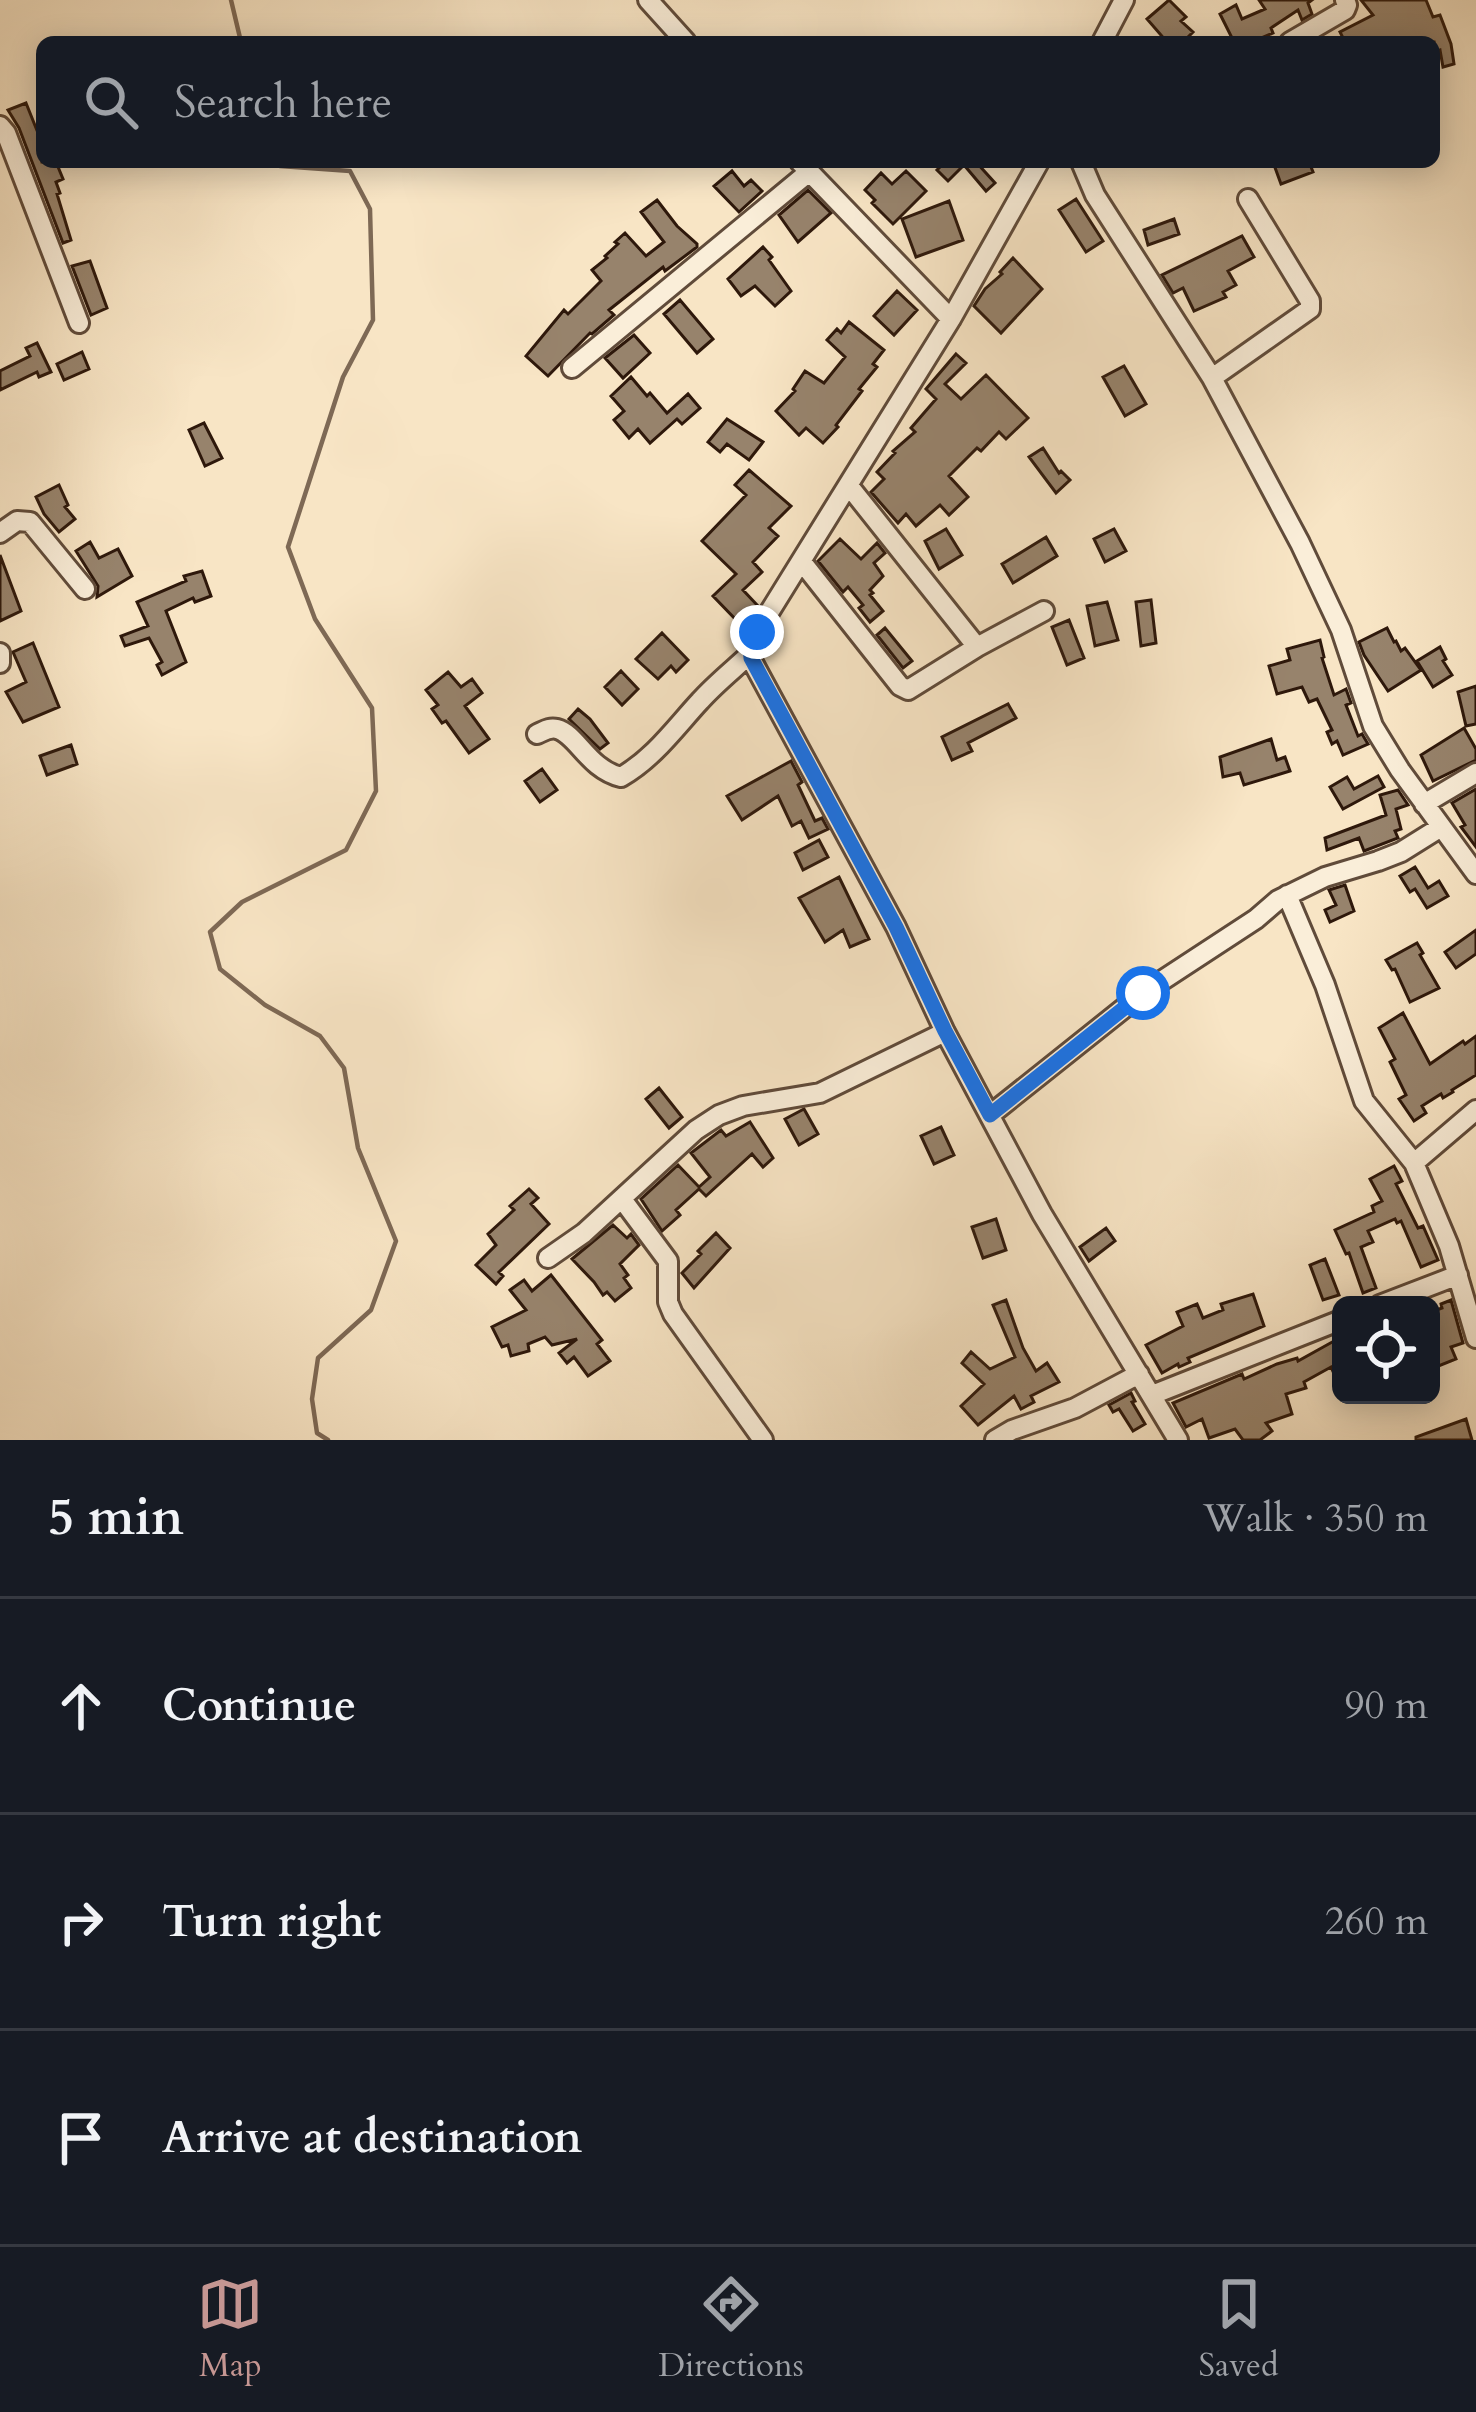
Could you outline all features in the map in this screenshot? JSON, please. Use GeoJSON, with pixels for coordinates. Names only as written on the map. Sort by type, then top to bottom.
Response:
{"type":"FeatureCollection","features":[{"type":"Feature","properties":{"kind":"street"},"geometry":{"type":"LineString","coordinates":[[1105,36],[1124,0]]}},
{"type":"Feature","properties":{"kind":"street"},"geometry":{"type":"LineString","coordinates":[[1300,36],[1345,10],[1345,0]]}},
{"type":"Feature","properties":{"kind":"street"},"geometry":{"type":"LineString","coordinates":[[661,5],[682,36]]}},
{"type":"Feature","properties":{"kind":"street"},"geometry":{"type":"LineString","coordinates":[[0,126],[79,323]]}},
{"type":"Feature","properties":{"kind":"street"},"geometry":{"type":"LineString","coordinates":[[572,368],[803,168]]}},
{"type":"Feature","properties":{"kind":"street"},"geometry":{"type":"LineString","coordinates":[[805,168],[951,319]]}},
{"type":"Feature","properties":{"kind":"street"},"geometry":{"type":"LineString","coordinates":[[1036,168],[951,319],[757,632],[751,658],[896,927],[1042,1214],[1178,1440]]}},
{"type":"Feature","properties":{"kind":"street"},"geometry":{"type":"LineString","coordinates":[[1084,168],[1096,195],[1212,378],[1300,543],[1341,630],[1373,726],[1476,874]]}},
{"type":"Feature","properties":{"kind":"street"},"geometry":{"type":"LineString","coordinates":[[1212,378],[1310,309],[1310,301],[1248,199]]}},
{"type":"Feature","properties":{"kind":"street"},"geometry":{"type":"LineString","coordinates":[[849,485],[977,647]]}},
{"type":"Feature","properties":{"kind":"street"},"geometry":{"type":"LineString","coordinates":[[0,533],[17,520],[30,523],[85,589]]}},
{"type":"Feature","properties":{"kind":"street"},"geometry":{"type":"LineString","coordinates":[[802,562],[900,686],[908,690],[1045,611]]}},
{"type":"Feature","properties":{"kind":"street"},"geometry":{"type":"LineString","coordinates":[[0,653],[0,663]]}},
{"type":"Feature","properties":{"kind":"street"},"geometry":{"type":"LineString","coordinates":[[537,734],[560,729],[600,769],[622,777],[638,767],[751,653]]}},
{"type":"Feature","properties":{"kind":"street"},"geometry":{"type":"LineString","coordinates":[[1424,804],[1476,773]]}},
{"type":"Feature","properties":{"kind":"street"},"geometry":{"type":"LineString","coordinates":[[990,1115],[1143,993],[1287,895],[1401,852],[1441,827]]}},
{"type":"Feature","properties":{"kind":"street"},"geometry":{"type":"LineString","coordinates":[[1287,895],[1325,985],[1364,1100],[1414,1163],[1465,1280],[1476,1338]]}},
{"type":"Feature","properties":{"kind":"street"},"geometry":{"type":"LineString","coordinates":[[548,1258],[584,1233],[696,1130],[719,1115],[743,1106],[820,1093],[945,1031]]}},
{"type":"Feature","properties":{"kind":"street"},"geometry":{"type":"LineString","coordinates":[[1414,1163],[1476,1110]]}},
{"type":"Feature","properties":{"kind":"street"},"geometry":{"type":"LineString","coordinates":[[622,1199],[668,1261],[668,1302],[673,1314],[763,1440]]}},
{"type":"Feature","properties":{"kind":"street"},"geometry":{"type":"LineString","coordinates":[[1411,1296],[1465,1280]]}},
{"type":"Feature","properties":{"kind":"street"},"geometry":{"type":"LineString","coordinates":[[1152,1395],[1332,1324]]}},
{"type":"Feature","properties":{"kind":"street"},"geometry":{"type":"LineString","coordinates":[[995,1440],[1075,1408],[1139,1374]]}},
{"type":"Feature","properties":{"kind":"building"},"geometry":{"type":"Polygon","coordinates":[[[1169,0],[1193,32],[1162,36],[1147,19],[1169,0]]]}},
{"type":"Feature","properties":{"kind":"building"},"geometry":{"type":"Polygon","coordinates":[[[1259,0],[1312,0],[1308,3],[1312,14],[1302,20],[1298,10],[1266,36],[1231,36],[1220,14],[1236,5],[1242,19],[1265,9],[1259,0]]]}},
{"type":"Feature","properties":{"kind":"building"},"geometry":{"type":"Polygon","coordinates":[[[1361,0],[1426,0],[1433,17],[1440,15],[1454,64],[1443,67],[1440,36],[1342,36],[1340,32],[1373,15],[1361,0]]]}},
{"type":"Feature","properties":{"kind":"building"},"geometry":{"type":"Polygon","coordinates":[[[26,103],[36,128],[36,168],[58,168],[63,179],[56,182],[57,194],[71,240],[63,243],[8,110],[26,103]]]}},
{"type":"Feature","properties":{"kind":"building"},"geometry":{"type":"Polygon","coordinates":[[[939,168],[961,168],[948,181],[939,168]]]}},
{"type":"Feature","properties":{"kind":"building"},"geometry":{"type":"Polygon","coordinates":[[[967,168],[981,168],[995,183],[986,191],[967,168]]]}},
{"type":"Feature","properties":{"kind":"building"},"geometry":{"type":"Polygon","coordinates":[[[1275,168],[1311,168],[1313,172],[1281,184],[1275,168]]]}},
{"type":"Feature","properties":{"kind":"building"},"geometry":{"type":"Polygon","coordinates":[[[732,171],[744,186],[751,180],[762,191],[739,212],[714,186],[732,171]]]}},
{"type":"Feature","properties":{"kind":"building"},"geometry":{"type":"Polygon","coordinates":[[[906,171],[926,191],[893,224],[865,190],[881,173],[892,184],[906,171]]]}},
{"type":"Feature","properties":{"kind":"building"},"geometry":{"type":"Polygon","coordinates":[[[808,190],[831,213],[798,242],[779,215],[808,190]]]}},
{"type":"Feature","properties":{"kind":"building"},"geometry":{"type":"Polygon","coordinates":[[[1076,199],[1103,241],[1086,252],[1059,210],[1076,199]]]}},
{"type":"Feature","properties":{"kind":"building"},"geometry":{"type":"Polygon","coordinates":[[[657,200],[697,247],[609,310],[614,315],[548,376],[526,356],[564,310],[568,314],[601,281],[592,270],[625,233],[646,256],[664,242],[641,212],[657,200]]]}},
{"type":"Feature","properties":{"kind":"building"},"geometry":{"type":"Polygon","coordinates":[[[949,201],[963,240],[916,257],[902,219],[949,201]]]}},
{"type":"Feature","properties":{"kind":"building"},"geometry":{"type":"Polygon","coordinates":[[[1174,219],[1179,234],[1148,245],[1144,230],[1174,219]]]}},
{"type":"Feature","properties":{"kind":"building"},"geometry":{"type":"Polygon","coordinates":[[[1242,236],[1254,257],[1228,271],[1236,285],[1223,292],[1226,297],[1194,311],[1183,288],[1173,293],[1162,275],[1242,236]]]}},
{"type":"Feature","properties":{"kind":"building"},"geometry":{"type":"Polygon","coordinates":[[[763,247],[791,291],[775,306],[755,286],[741,296],[728,279],[763,247]]]}},
{"type":"Feature","properties":{"kind":"building"},"geometry":{"type":"Polygon","coordinates":[[[1013,258],[1042,289],[1001,333],[974,306],[1013,258]]]}},
{"type":"Feature","properties":{"kind":"building"},"geometry":{"type":"Polygon","coordinates":[[[90,261],[107,308],[91,315],[72,266],[90,261]]]}},
{"type":"Feature","properties":{"kind":"building"},"geometry":{"type":"Polygon","coordinates":[[[897,291],[917,310],[894,335],[874,316],[897,291]]]}},
{"type":"Feature","properties":{"kind":"building"},"geometry":{"type":"Polygon","coordinates":[[[680,300],[713,339],[697,353],[664,314],[680,300]]]}},
{"type":"Feature","properties":{"kind":"building"},"geometry":{"type":"Polygon","coordinates":[[[849,322],[884,350],[862,391],[823,443],[806,428],[799,435],[776,411],[795,391],[805,371],[824,383],[845,357],[827,340],[849,322]]]}},
{"type":"Feature","properties":{"kind":"building"},"geometry":{"type":"Polygon","coordinates":[[[634,335],[650,353],[623,378],[605,358],[634,335]]]}},
{"type":"Feature","properties":{"kind":"building"},"geometry":{"type":"Polygon","coordinates":[[[37,343],[51,372],[39,377],[37,372],[0,390],[0,371],[30,356],[26,348],[37,343]]]}},
{"type":"Feature","properties":{"kind":"building"},"geometry":{"type":"Polygon","coordinates":[[[82,352],[89,369],[64,380],[57,364],[82,352]]]}},
{"type":"Feature","properties":{"kind":"building"},"geometry":{"type":"Polygon","coordinates":[[[956,354],[966,363],[945,384],[961,399],[986,375],[1028,418],[1006,439],[999,432],[981,451],[977,448],[949,476],[968,497],[949,515],[940,505],[916,526],[906,514],[898,523],[871,492],[884,479],[877,472],[915,432],[911,428],[936,399],[926,389],[956,354]]]}},
{"type":"Feature","properties":{"kind":"building"},"geometry":{"type":"Polygon","coordinates":[[[1124,366],[1146,404],[1125,416],[1103,377],[1124,366]]]}},
{"type":"Feature","properties":{"kind":"building"},"geometry":{"type":"Polygon","coordinates":[[[631,377],[667,413],[688,394],[700,408],[682,424],[677,419],[650,443],[638,429],[629,438],[614,420],[624,411],[611,396],[631,377]]]}},
{"type":"Feature","properties":{"kind":"building"},"geometry":{"type":"Polygon","coordinates":[[[727,419],[763,442],[749,460],[727,444],[720,452],[708,442],[727,419]]]}},
{"type":"Feature","properties":{"kind":"building"},"geometry":{"type":"Polygon","coordinates":[[[204,423],[222,458],[205,466],[189,430],[204,423]]]}},
{"type":"Feature","properties":{"kind":"building"},"geometry":{"type":"Polygon","coordinates":[[[1043,448],[1059,473],[1070,480],[1056,493],[1029,457],[1043,448]]]}},
{"type":"Feature","properties":{"kind":"building"},"geometry":{"type":"Polygon","coordinates":[[[749,470],[791,506],[769,528],[778,536],[753,562],[762,572],[743,590],[758,606],[741,625],[713,596],[736,574],[702,541],[746,495],[735,485],[749,470]]]}},
{"type":"Feature","properties":{"kind":"building"},"geometry":{"type":"Polygon","coordinates":[[[59,485],[65,507],[75,519],[59,532],[36,497],[59,485]]]}},
{"type":"Feature","properties":{"kind":"building"},"geometry":{"type":"Polygon","coordinates":[[[946,529],[962,555],[939,569],[925,541],[946,529]]]}},
{"type":"Feature","properties":{"kind":"building"},"geometry":{"type":"Polygon","coordinates":[[[1114,529],[1126,551],[1105,562],[1094,539],[1114,529]]]}},
{"type":"Feature","properties":{"kind":"building"},"geometry":{"type":"Polygon","coordinates":[[[1046,537],[1057,556],[1013,583],[1002,564],[1046,537]]]}},
{"type":"Feature","properties":{"kind":"building"},"geometry":{"type":"Polygon","coordinates":[[[840,539],[861,559],[877,543],[885,553],[874,563],[883,576],[870,590],[883,611],[870,622],[848,587],[843,592],[818,561],[840,539]]]}},
{"type":"Feature","properties":{"kind":"building"},"geometry":{"type":"Polygon","coordinates":[[[90,542],[99,558],[118,549],[132,576],[97,597],[98,586],[76,551],[90,542]]]}},
{"type":"Feature","properties":{"kind":"building"},"geometry":{"type":"Polygon","coordinates":[[[0,555],[21,611],[0,621],[0,555]]]}},
{"type":"Feature","properties":{"kind":"building"},"geometry":{"type":"Polygon","coordinates":[[[202,571],[211,596],[195,602],[193,598],[166,611],[186,662],[162,675],[157,665],[162,662],[149,638],[125,646],[121,636],[148,626],[137,602],[202,571]]]}},
{"type":"Feature","properties":{"kind":"building"},"geometry":{"type":"Polygon","coordinates":[[[1151,600],[1156,643],[1141,646],[1136,602],[1151,600]]]}},
{"type":"Feature","properties":{"kind":"building"},"geometry":{"type":"Polygon","coordinates":[[[1107,602],[1118,640],[1095,646],[1087,606],[1107,602]]]}},
{"type":"Feature","properties":{"kind":"building"},"geometry":{"type":"Polygon","coordinates":[[[1069,620],[1084,658],[1067,665],[1052,627],[1069,620]]]}},
{"type":"Feature","properties":{"kind":"building"},"geometry":{"type":"Polygon","coordinates":[[[885,628],[912,661],[903,668],[877,635],[885,628]]]}},
{"type":"Feature","properties":{"kind":"building"},"geometry":{"type":"Polygon","coordinates":[[[1387,628],[1421,670],[1388,691],[1359,642],[1387,628]]]}},
{"type":"Feature","properties":{"kind":"building"},"geometry":{"type":"Polygon","coordinates":[[[662,633],[688,660],[676,672],[671,666],[658,679],[636,659],[662,633]]]}},
{"type":"Feature","properties":{"kind":"building"},"geometry":{"type":"Polygon","coordinates":[[[1320,640],[1334,695],[1346,689],[1351,703],[1346,705],[1358,736],[1362,734],[1368,744],[1343,755],[1337,741],[1332,744],[1327,732],[1332,730],[1317,699],[1309,702],[1302,687],[1277,694],[1269,666],[1290,660],[1287,649],[1320,640]]]}},
{"type":"Feature","properties":{"kind":"building"},"geometry":{"type":"Polygon","coordinates":[[[33,643],[59,707],[23,722],[6,692],[26,682],[13,652],[33,643]]]}},
{"type":"Feature","properties":{"kind":"building"},"geometry":{"type":"Polygon","coordinates":[[[1440,647],[1452,675],[1433,687],[1417,661],[1440,647]]]}},
{"type":"Feature","properties":{"kind":"building"},"geometry":{"type":"Polygon","coordinates":[[[621,671],[638,689],[622,705],[605,687],[621,671]]]}},
{"type":"Feature","properties":{"kind":"building"},"geometry":{"type":"Polygon","coordinates":[[[448,672],[461,687],[472,679],[482,693],[465,706],[489,739],[469,753],[432,709],[438,705],[426,690],[448,672]]]}},
{"type":"Feature","properties":{"kind":"building"},"geometry":{"type":"Polygon","coordinates":[[[1476,686],[1476,724],[1466,726],[1458,692],[1476,686]]]}},
{"type":"Feature","properties":{"kind":"building"},"geometry":{"type":"Polygon","coordinates":[[[1008,704],[1016,718],[968,743],[972,751],[952,760],[942,737],[1008,704]]]}},
{"type":"Feature","properties":{"kind":"building"},"geometry":{"type":"Polygon","coordinates":[[[578,709],[608,743],[600,749],[569,719],[578,709]]]}},
{"type":"Feature","properties":{"kind":"building"},"geometry":{"type":"Polygon","coordinates":[[[1464,728],[1476,749],[1476,760],[1433,781],[1421,755],[1464,728]]]}},
{"type":"Feature","properties":{"kind":"building"},"geometry":{"type":"Polygon","coordinates":[[[1271,739],[1277,760],[1285,757],[1290,771],[1244,785],[1240,773],[1223,777],[1220,757],[1271,739]]]}},
{"type":"Feature","properties":{"kind":"building"},"geometry":{"type":"Polygon","coordinates":[[[71,745],[77,764],[47,775],[40,756],[71,745]]]}},
{"type":"Feature","properties":{"kind":"building"},"geometry":{"type":"Polygon","coordinates":[[[791,761],[815,821],[822,818],[828,829],[809,838],[801,821],[792,826],[778,796],[742,820],[727,796],[791,761]]]}},
{"type":"Feature","properties":{"kind":"building"},"geometry":{"type":"Polygon","coordinates":[[[542,769],[557,790],[540,802],[525,781],[542,769]]]}},
{"type":"Feature","properties":{"kind":"building"},"geometry":{"type":"Polygon","coordinates":[[[1378,776],[1384,787],[1343,809],[1330,787],[1347,777],[1354,789],[1378,776]]]}},
{"type":"Feature","properties":{"kind":"building"},"geometry":{"type":"Polygon","coordinates":[[[1476,789],[1476,847],[1452,803],[1476,789]]]}},
{"type":"Feature","properties":{"kind":"building"},"geometry":{"type":"Polygon","coordinates":[[[1398,790],[1408,805],[1396,809],[1401,829],[1395,831],[1398,838],[1364,851],[1359,838],[1327,850],[1325,838],[1386,815],[1380,795],[1398,790]]]}},
{"type":"Feature","properties":{"kind":"building"},"geometry":{"type":"Polygon","coordinates":[[[819,840],[828,857],[803,870],[795,853],[819,840]]]}},
{"type":"Feature","properties":{"kind":"building"},"geometry":{"type":"Polygon","coordinates":[[[1415,867],[1428,888],[1439,881],[1448,896],[1427,908],[1400,876],[1415,867]]]}},
{"type":"Feature","properties":{"kind":"building"},"geometry":{"type":"Polygon","coordinates":[[[839,877],[869,939],[850,947],[843,930],[825,942],[799,898],[839,877]]]}},
{"type":"Feature","properties":{"kind":"building"},"geometry":{"type":"Polygon","coordinates":[[[1345,885],[1354,911],[1330,922],[1325,910],[1336,905],[1329,890],[1345,885]]]}},
{"type":"Feature","properties":{"kind":"building"},"geometry":{"type":"Polygon","coordinates":[[[1476,930],[1476,954],[1456,968],[1445,952],[1476,930]]]}},
{"type":"Feature","properties":{"kind":"building"},"geometry":{"type":"Polygon","coordinates":[[[1417,943],[1439,988],[1410,1002],[1386,960],[1417,943]]]}},
{"type":"Feature","properties":{"kind":"building"},"geometry":{"type":"Polygon","coordinates":[[[1403,1013],[1430,1064],[1476,1036],[1476,1075],[1422,1106],[1426,1113],[1414,1121],[1399,1099],[1406,1095],[1379,1028],[1403,1013]]]}},
{"type":"Feature","properties":{"kind":"building"},"geometry":{"type":"Polygon","coordinates":[[[659,1088],[682,1117],[669,1128],[646,1099],[659,1088]]]}},
{"type":"Feature","properties":{"kind":"building"},"geometry":{"type":"Polygon","coordinates":[[[804,1109],[818,1134],[799,1145],[785,1119],[804,1109]]]}},
{"type":"Feature","properties":{"kind":"building"},"geometry":{"type":"Polygon","coordinates":[[[750,1122],[773,1158],[763,1167],[752,1154],[706,1196],[699,1189],[662,1231],[641,1199],[678,1165],[699,1187],[710,1177],[691,1153],[721,1130],[726,1136],[750,1122]]]}},
{"type":"Feature","properties":{"kind":"building"},"geometry":{"type":"Polygon","coordinates":[[[941,1127],[954,1155],[934,1164],[921,1136],[941,1127]]]}},
{"type":"Feature","properties":{"kind":"building"},"geometry":{"type":"Polygon","coordinates":[[[1394,1166],[1402,1181],[1396,1184],[1438,1260],[1421,1267],[1401,1221],[1395,1219],[1368,1231],[1373,1242],[1361,1247],[1376,1288],[1363,1293],[1335,1230],[1374,1212],[1372,1206],[1382,1201],[1370,1179],[1394,1166]]]}},
{"type":"Feature","properties":{"kind":"building"},"geometry":{"type":"Polygon","coordinates":[[[529,1189],[538,1198],[531,1204],[549,1224],[499,1272],[503,1276],[496,1284],[476,1265],[496,1245],[488,1234],[529,1189]]]}},
{"type":"Feature","properties":{"kind":"building"},"geometry":{"type":"Polygon","coordinates":[[[996,1219],[1006,1250],[983,1258],[972,1227],[996,1219]]]}},
{"type":"Feature","properties":{"kind":"building"},"geometry":{"type":"Polygon","coordinates":[[[613,1225],[627,1238],[631,1234],[639,1245],[620,1264],[631,1288],[615,1301],[607,1292],[603,1295],[572,1259],[613,1225]]]}},
{"type":"Feature","properties":{"kind":"building"},"geometry":{"type":"Polygon","coordinates":[[[1106,1228],[1115,1241],[1089,1261],[1080,1247],[1106,1228]]]}},
{"type":"Feature","properties":{"kind":"building"},"geometry":{"type":"Polygon","coordinates":[[[716,1233],[730,1248],[694,1288],[682,1273],[716,1233]]]}},
{"type":"Feature","properties":{"kind":"building"},"geometry":{"type":"Polygon","coordinates":[[[1325,1259],[1339,1295],[1323,1300],[1310,1265],[1325,1259]]]}},
{"type":"Feature","properties":{"kind":"building"},"geometry":{"type":"Polygon","coordinates":[[[551,1275],[602,1340],[597,1344],[610,1361],[588,1376],[574,1357],[567,1363],[559,1353],[577,1339],[552,1345],[545,1337],[528,1344],[529,1351],[511,1356],[492,1327],[526,1310],[510,1290],[524,1280],[532,1291],[551,1275]]]}},
{"type":"Feature","properties":{"kind":"building"},"geometry":{"type":"Polygon","coordinates":[[[1253,1294],[1264,1326],[1162,1373],[1146,1345],[1183,1326],[1177,1312],[1197,1304],[1203,1318],[1223,1310],[1221,1304],[1253,1294]]]}},
{"type":"Feature","properties":{"kind":"building"},"geometry":{"type":"Polygon","coordinates":[[[1006,1300],[1036,1371],[1047,1363],[1059,1382],[1031,1396],[1034,1402],[1021,1409],[1014,1396],[978,1425],[961,1406],[984,1384],[962,1363],[971,1352],[990,1369],[1015,1357],[993,1305],[1006,1300]]]}},
{"type":"Feature","properties":{"kind":"building"},"geometry":{"type":"Polygon","coordinates":[[[1451,1300],[1463,1343],[1451,1347],[1456,1359],[1440,1365],[1442,1308],[1441,1304],[1451,1300]]]}},
{"type":"Feature","properties":{"kind":"building"},"geometry":{"type":"Polygon","coordinates":[[[1332,1342],[1332,1369],[1304,1382],[1306,1388],[1286,1394],[1292,1414],[1266,1423],[1272,1431],[1260,1440],[1243,1440],[1235,1429],[1209,1438],[1202,1419],[1186,1427],[1173,1403],[1242,1374],[1244,1379],[1277,1364],[1298,1361],[1332,1342]]]}},
{"type":"Feature","properties":{"kind":"building"},"geometry":{"type":"Polygon","coordinates":[[[1131,1393],[1145,1424],[1133,1431],[1119,1409],[1113,1412],[1109,1405],[1131,1393]]]}},
{"type":"Feature","properties":{"kind":"building"},"geometry":{"type":"Polygon","coordinates":[[[1466,1419],[1472,1440],[1416,1440],[1416,1437],[1466,1419]]]}},
{"type":"Feature","properties":{"kind":"waterway"},"geometry":{"type":"LineString","coordinates":[[231,0],[240,36]]}},
{"type":"Feature","properties":{"kind":"waterway"},"geometry":{"type":"LineString","coordinates":[[308,168],[350,171],[370,209],[373,320],[343,377],[288,547],[315,619],[372,708],[376,791],[346,850],[242,902],[210,932],[220,969],[265,1005],[320,1036],[344,1068],[358,1148],[396,1241],[371,1310],[318,1358],[312,1399],[317,1433],[328,1440]]}},
{"type":"Feature","properties":{"kind":"route"},"geometry":{"type":"LineString","coordinates":[[757,632],[751,658],[896,927],[990,1115],[1143,993]]}}]}
